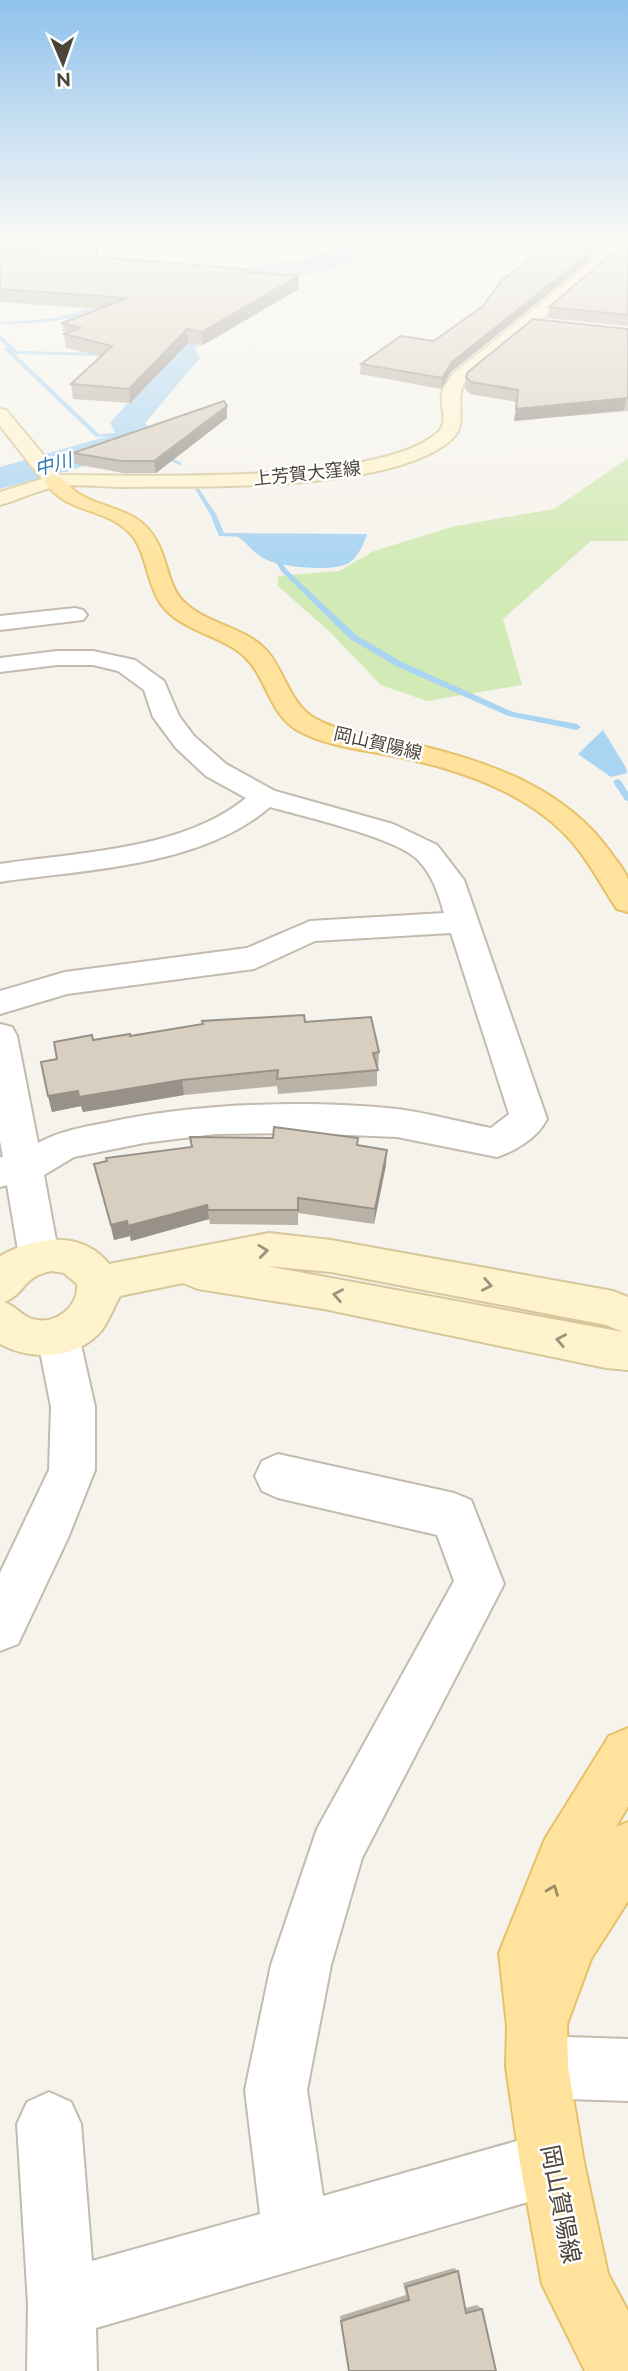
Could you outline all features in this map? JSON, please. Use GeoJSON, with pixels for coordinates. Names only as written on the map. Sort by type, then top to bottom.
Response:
{"type":"FeatureCollection","features":[{"type":"Feature","properties":{"kind":"main road","name":"上芳賀大窪線"},"geometry":{"type":"LineString","coordinates":[[0,499],[53,478],[131,482],[297,476],[338,473],[407,457],[445,436],[454,421],[450,403],[451,387],[458,378],[494,350]]}},
{"type":"Feature","properties":{"kind":"main road"},"geometry":{"type":"LineString","coordinates":[[0,414],[53,478]]}},
{"type":"Feature","properties":{"kind":"main road","name":"岡山賀陽線"},"geometry":{"type":"LineString","coordinates":[[53,478],[61,491],[71,499],[120,517],[136,527],[145,541],[172,604],[186,615],[222,629],[251,649],[268,667],[296,717],[321,730],[346,738],[427,754],[480,771],[533,797],[576,829],[628,902]]}},
{"type":"Feature","properties":{"kind":"main road","name":"岡山賀陽線"},"geometry":{"type":"LineString","coordinates":[[610,874],[628,932]]}},
{"type":"Feature","properties":{"kind":"main road"},"geometry":{"type":"LineString","coordinates":[[98,1283],[269,1249],[345,1258],[613,1309],[628,1316]]}},
{"type":"Feature","properties":{"kind":"main road"},"geometry":{"type":"LineString","coordinates":[[0,1286],[11,1270],[38,1256],[55,1253],[83,1262],[93,1271],[98,1283],[94,1309],[73,1330],[58,1336],[44,1339],[18,1334],[8,1328],[0,1318]]}},
{"type":"Feature","properties":{"kind":"main road"},"geometry":{"type":"LineString","coordinates":[[172,1268],[324,1293],[606,1349],[628,1351]]}},
{"type":"Feature","properties":{"kind":"main road","name":"岡山賀陽線"},"geometry":{"type":"LineString","coordinates":[[623,2371],[576,2284],[552,2163],[528,1953],[565,1859],[628,1755]]}},
{"type":"Feature","properties":{"kind":"main road","name":"岡山賀陽線"},"geometry":{"type":"LineString","coordinates":[[537,2046],[567,1943],[628,1850]]}},
{"type":"Feature","properties":{"kind":"street"},"geometry":{"type":"LineString","coordinates":[[0,623],[75,615]]}},
{"type":"Feature","properties":{"kind":"street"},"geometry":{"type":"LineString","coordinates":[[0,665],[81,658],[126,665],[155,686],[166,717],[185,742],[216,769],[265,797],[383,830],[427,851],[449,880],[529,1119],[497,1143],[397,1124],[300,1119],[215,1120],[144,1129],[65,1145],[12,1170]]}},
{"type":"Feature","properties":{"kind":"street"},"geometry":{"type":"LineString","coordinates":[[0,873],[168,848],[207,835],[240,818],[265,797]]}},
{"type":"Feature","properties":{"kind":"street"},"geometry":{"type":"LineString","coordinates":[[0,1003],[65,983],[254,958],[310,931],[461,922]]}},
{"type":"Feature","properties":{"kind":"street"},"geometry":{"type":"LineString","coordinates":[[0,1036],[12,1170],[38,1256]]}},
{"type":"Feature","properties":{"kind":"street"},"geometry":{"type":"LineString","coordinates":[[0,1626],[51,1522],[72,1470],[73,1407],[58,1336]]}},
{"type":"Feature","properties":{"kind":"street"},"geometry":{"type":"LineString","coordinates":[[278,1476],[454,1516],[479,1584],[337,1849],[301,1965],[276,2090],[296,2235]]}},
{"type":"Feature","properties":{"kind":"street"},"geometry":{"type":"LineString","coordinates":[[537,2046],[628,2070]]}},
{"type":"Feature","properties":{"kind":"street"},"geometry":{"type":"LineString","coordinates":[[50,2124],[62,2304],[62,2371]]}},
{"type":"Feature","properties":{"kind":"street"},"geometry":{"type":"LineString","coordinates":[[62,2304],[552,2163]]}},
{"type":"Feature","properties":{"kind":"green space"},"geometry":{"type":"Polygon","coordinates":[[[628,458],[628,541],[591,541],[503,619],[522,685],[427,701],[381,685],[329,631],[278,586],[278,576],[339,571],[374,551],[455,526],[554,509],[628,458]]]}},
{"type":"Feature","properties":{"kind":"water"},"geometry":{"type":"Polygon","coordinates":[[[122,425],[138,429],[143,441],[183,464],[179,465],[145,448],[95,456],[67,472],[30,471],[0,484],[0,472],[70,458],[107,446],[121,439],[129,431],[122,425]]]}},
{"type":"Feature","properties":{"kind":"water"},"geometry":{"type":"Polygon","coordinates":[[[231,533],[367,535],[350,562],[321,568],[272,562],[231,533]]]}},
{"type":"Feature","properties":{"kind":"water"},"geometry":{"type":"Polygon","coordinates":[[[603,730],[627,773],[611,777],[578,754],[603,730]]]}},
{"type":"Feature","properties":{"kind":"building"},"geometry":{"type":"Polygon","coordinates":[[[108,350],[167,350],[129,389],[71,384],[108,350]]]}},
{"type":"Feature","properties":{"kind":"building"},"geometry":{"type":"Polygon","coordinates":[[[382,350],[468,350],[452,362],[442,378],[361,364],[382,350]]]}},
{"type":"Feature","properties":{"kind":"building"},"geometry":{"type":"Polygon","coordinates":[[[495,350],[628,350],[628,398],[516,409],[518,390],[471,382],[466,377],[468,372],[495,350]]]}},
{"type":"Feature","properties":{"kind":"building"},"geometry":{"type":"Polygon","coordinates":[[[224,401],[227,406],[154,461],[121,461],[73,453],[224,401]]]}},
{"type":"Feature","properties":{"kind":"building"},"geometry":{"type":"Polygon","coordinates":[[[304,1015],[305,1022],[371,1017],[379,1052],[373,1053],[378,1070],[277,1079],[278,1070],[182,1080],[79,1097],[78,1091],[48,1096],[41,1062],[57,1059],[54,1042],[92,1035],[93,1040],[130,1036],[203,1024],[202,1021],[304,1015]]]}},
{"type":"Feature","properties":{"kind":"building"},"geometry":{"type":"Polygon","coordinates":[[[274,1127],[358,1138],[357,1145],[387,1150],[375,1209],[298,1198],[298,1210],[208,1210],[207,1205],[128,1226],[127,1221],[111,1225],[94,1164],[107,1161],[106,1158],[192,1147],[190,1137],[273,1138],[274,1127]]]}},
{"type":"Feature","properties":{"kind":"building"},"geometry":{"type":"Polygon","coordinates":[[[458,2271],[466,2313],[482,2309],[496,2371],[349,2371],[341,2321],[409,2300],[406,2287],[458,2271]]]}},
{"type":"Feature","properties":{"kind":"waterway"},"geometry":{"type":"LineString","coordinates":[[8,350],[98,436],[133,434]]}},
{"type":"Feature","properties":{"kind":"waterway"},"geometry":{"type":"LineString","coordinates":[[13,350],[17,353],[105,354]]}},
{"type":"Feature","properties":{"kind":"waterway","name":"中川"},"geometry":{"type":"LineString","coordinates":[[0,478],[124,445],[133,438],[133,430],[127,423],[185,358],[180,350]]}},
{"type":"Feature","properties":{"kind":"waterway"},"geometry":{"type":"LineString","coordinates":[[197,490],[213,514],[221,535],[248,536]]}},
{"type":"Feature","properties":{"kind":"waterway"},"geometry":{"type":"LineString","coordinates":[[278,561],[284,571],[353,637],[399,664],[511,714],[577,727]]}},
{"type":"Feature","properties":{"kind":"waterway"},"geometry":{"type":"LineString","coordinates":[[617,782],[628,798]]}}]}
